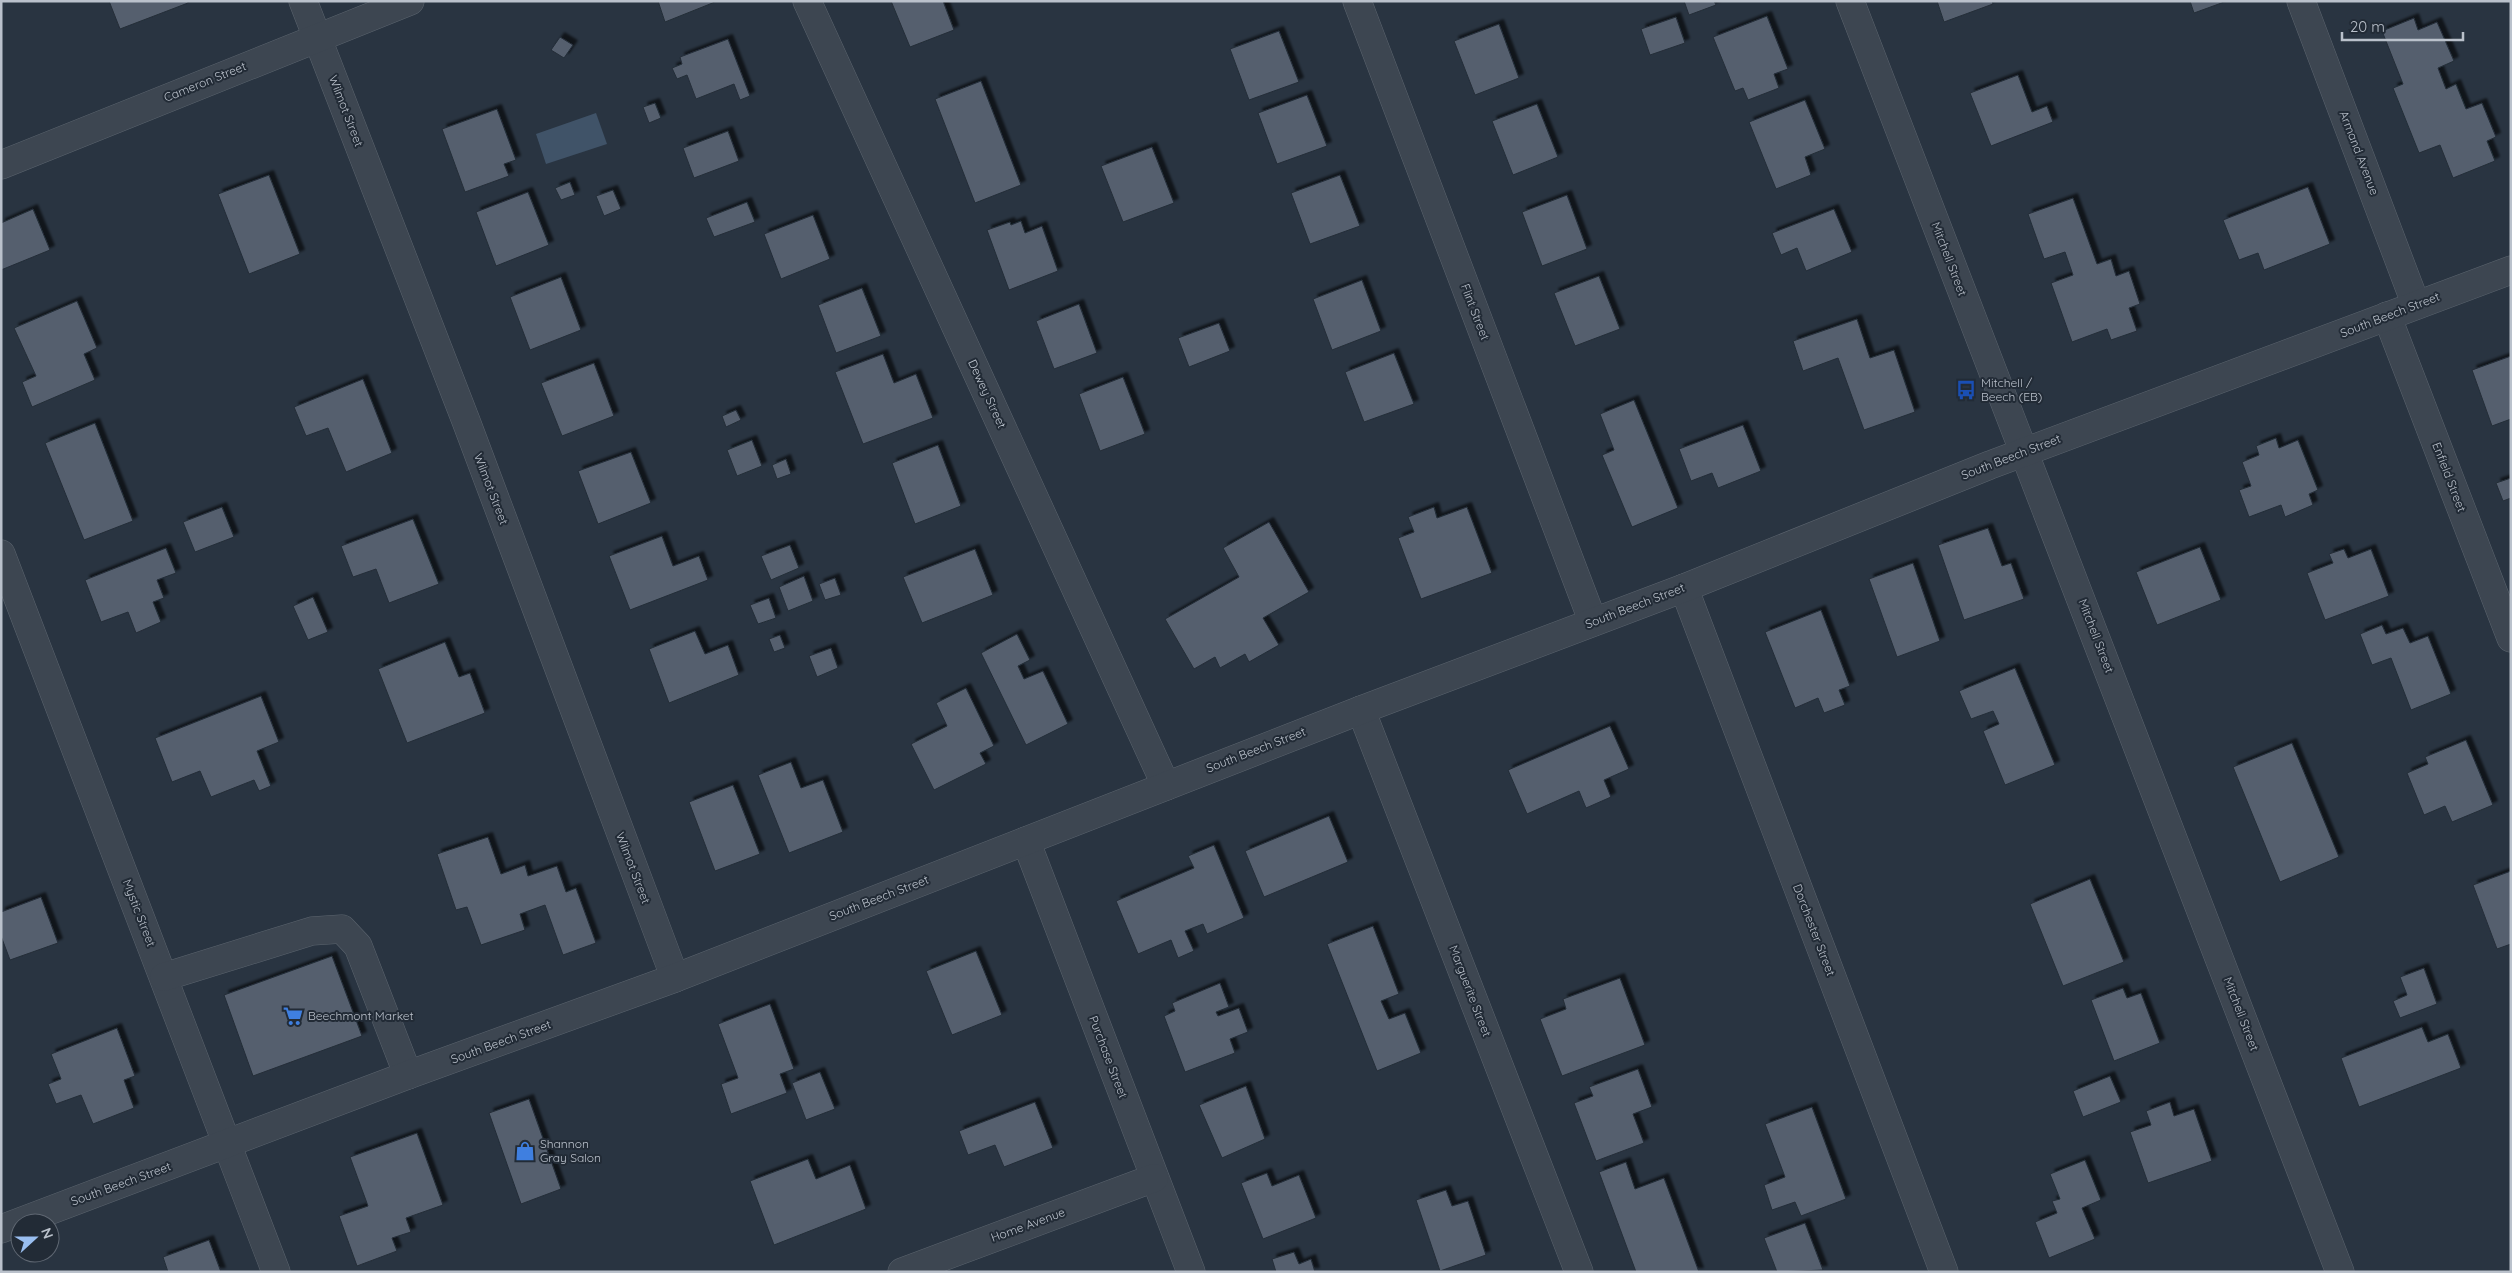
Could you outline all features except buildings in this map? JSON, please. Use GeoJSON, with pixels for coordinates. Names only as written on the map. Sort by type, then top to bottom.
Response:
{"type":"FeatureCollection","features":[{"type":"Feature","properties":{"kind":"street","name":"Wilmot Street"},"geometry":{"type":"LineString","coordinates":[[303,1],[466,421],[675,978]]}},
{"type":"Feature","properties":{"kind":"street","name":"Cameron Street"},"geometry":{"type":"LineString","coordinates":[[1,165],[410,1]]}},
{"type":"Feature","properties":{"kind":"street","name":"Dewey Street"},"geometry":{"type":"LineString","coordinates":[[808,1],[1166,786]]}},
{"type":"Feature","properties":{"kind":"street","name":"Flint Street"},"geometry":{"type":"LineString","coordinates":[[1356,1],[1593,622]]}},
{"type":"Feature","properties":{"kind":"street","name":"Mitchell Street"},"geometry":{"type":"LineString","coordinates":[[1850,1],[2340,1272]]}},
{"type":"Feature","properties":{"kind":"street","name":"Armand Avenue"},"geometry":{"type":"LineString","coordinates":[[2301,1],[2416,305]]}},
{"type":"Feature","properties":{"kind":"street","name":"South Beech Street"},"geometry":{"type":"LineString","coordinates":[[1,1229],[408,1075],[675,978],[1361,710],[1684,588],[2025,452],[2511,270]]}},
{"type":"Feature","properties":{"kind":"street","name":"Enfield Street"},"geometry":{"type":"LineString","coordinates":[[2387,316],[2511,638]]}},
{"type":"Feature","properties":{"kind":"street","name":"Mystic Street"},"geometry":{"type":"LineString","coordinates":[[1,554],[276,1272]]}},
{"type":"Feature","properties":{"kind":"street","name":"Dorchester Street"},"geometry":{"type":"LineString","coordinates":[[1684,588],[1944,1272]]}},
{"type":"Feature","properties":{"kind":"street","name":"Marguerite Street"},"geometry":{"type":"LineString","coordinates":[[1361,710],[1579,1272]]}},
{"type":"Feature","properties":{"kind":"street","name":"Purchase Street"},"geometry":{"type":"LineString","coordinates":[[1026,841],[1191,1272]]}},
{"type":"Feature","properties":{"kind":"street"},"geometry":{"type":"LineString","coordinates":[[164,977],[312,931],[342,929],[358,946],[408,1075]]}},
{"type":"Feature","properties":{"kind":"street","name":"Home Avenue"},"geometry":{"type":"LineString","coordinates":[[902,1272],[1154,1178]]}},
{"type":"Feature","properties":{"kind":"water"},"geometry":{"type":"Polygon","coordinates":[[[596,113],[607,144],[546,164],[536,134],[596,113]]]}},
{"type":"Feature","properties":{"kind":"place","name":"Mitchell / Beech (EB)"},"geometry":{"type":"Point","coordinates":[1966,390]}},
{"type":"Feature","properties":{"kind":"place","name":"Beechmont Market"},"geometry":{"type":"Point","coordinates":[293,1016]}},
{"type":"Feature","properties":{"kind":"place","name":"Shannon Gray Salon"},"geometry":{"type":"Point","coordinates":[525,1151]}}]}
